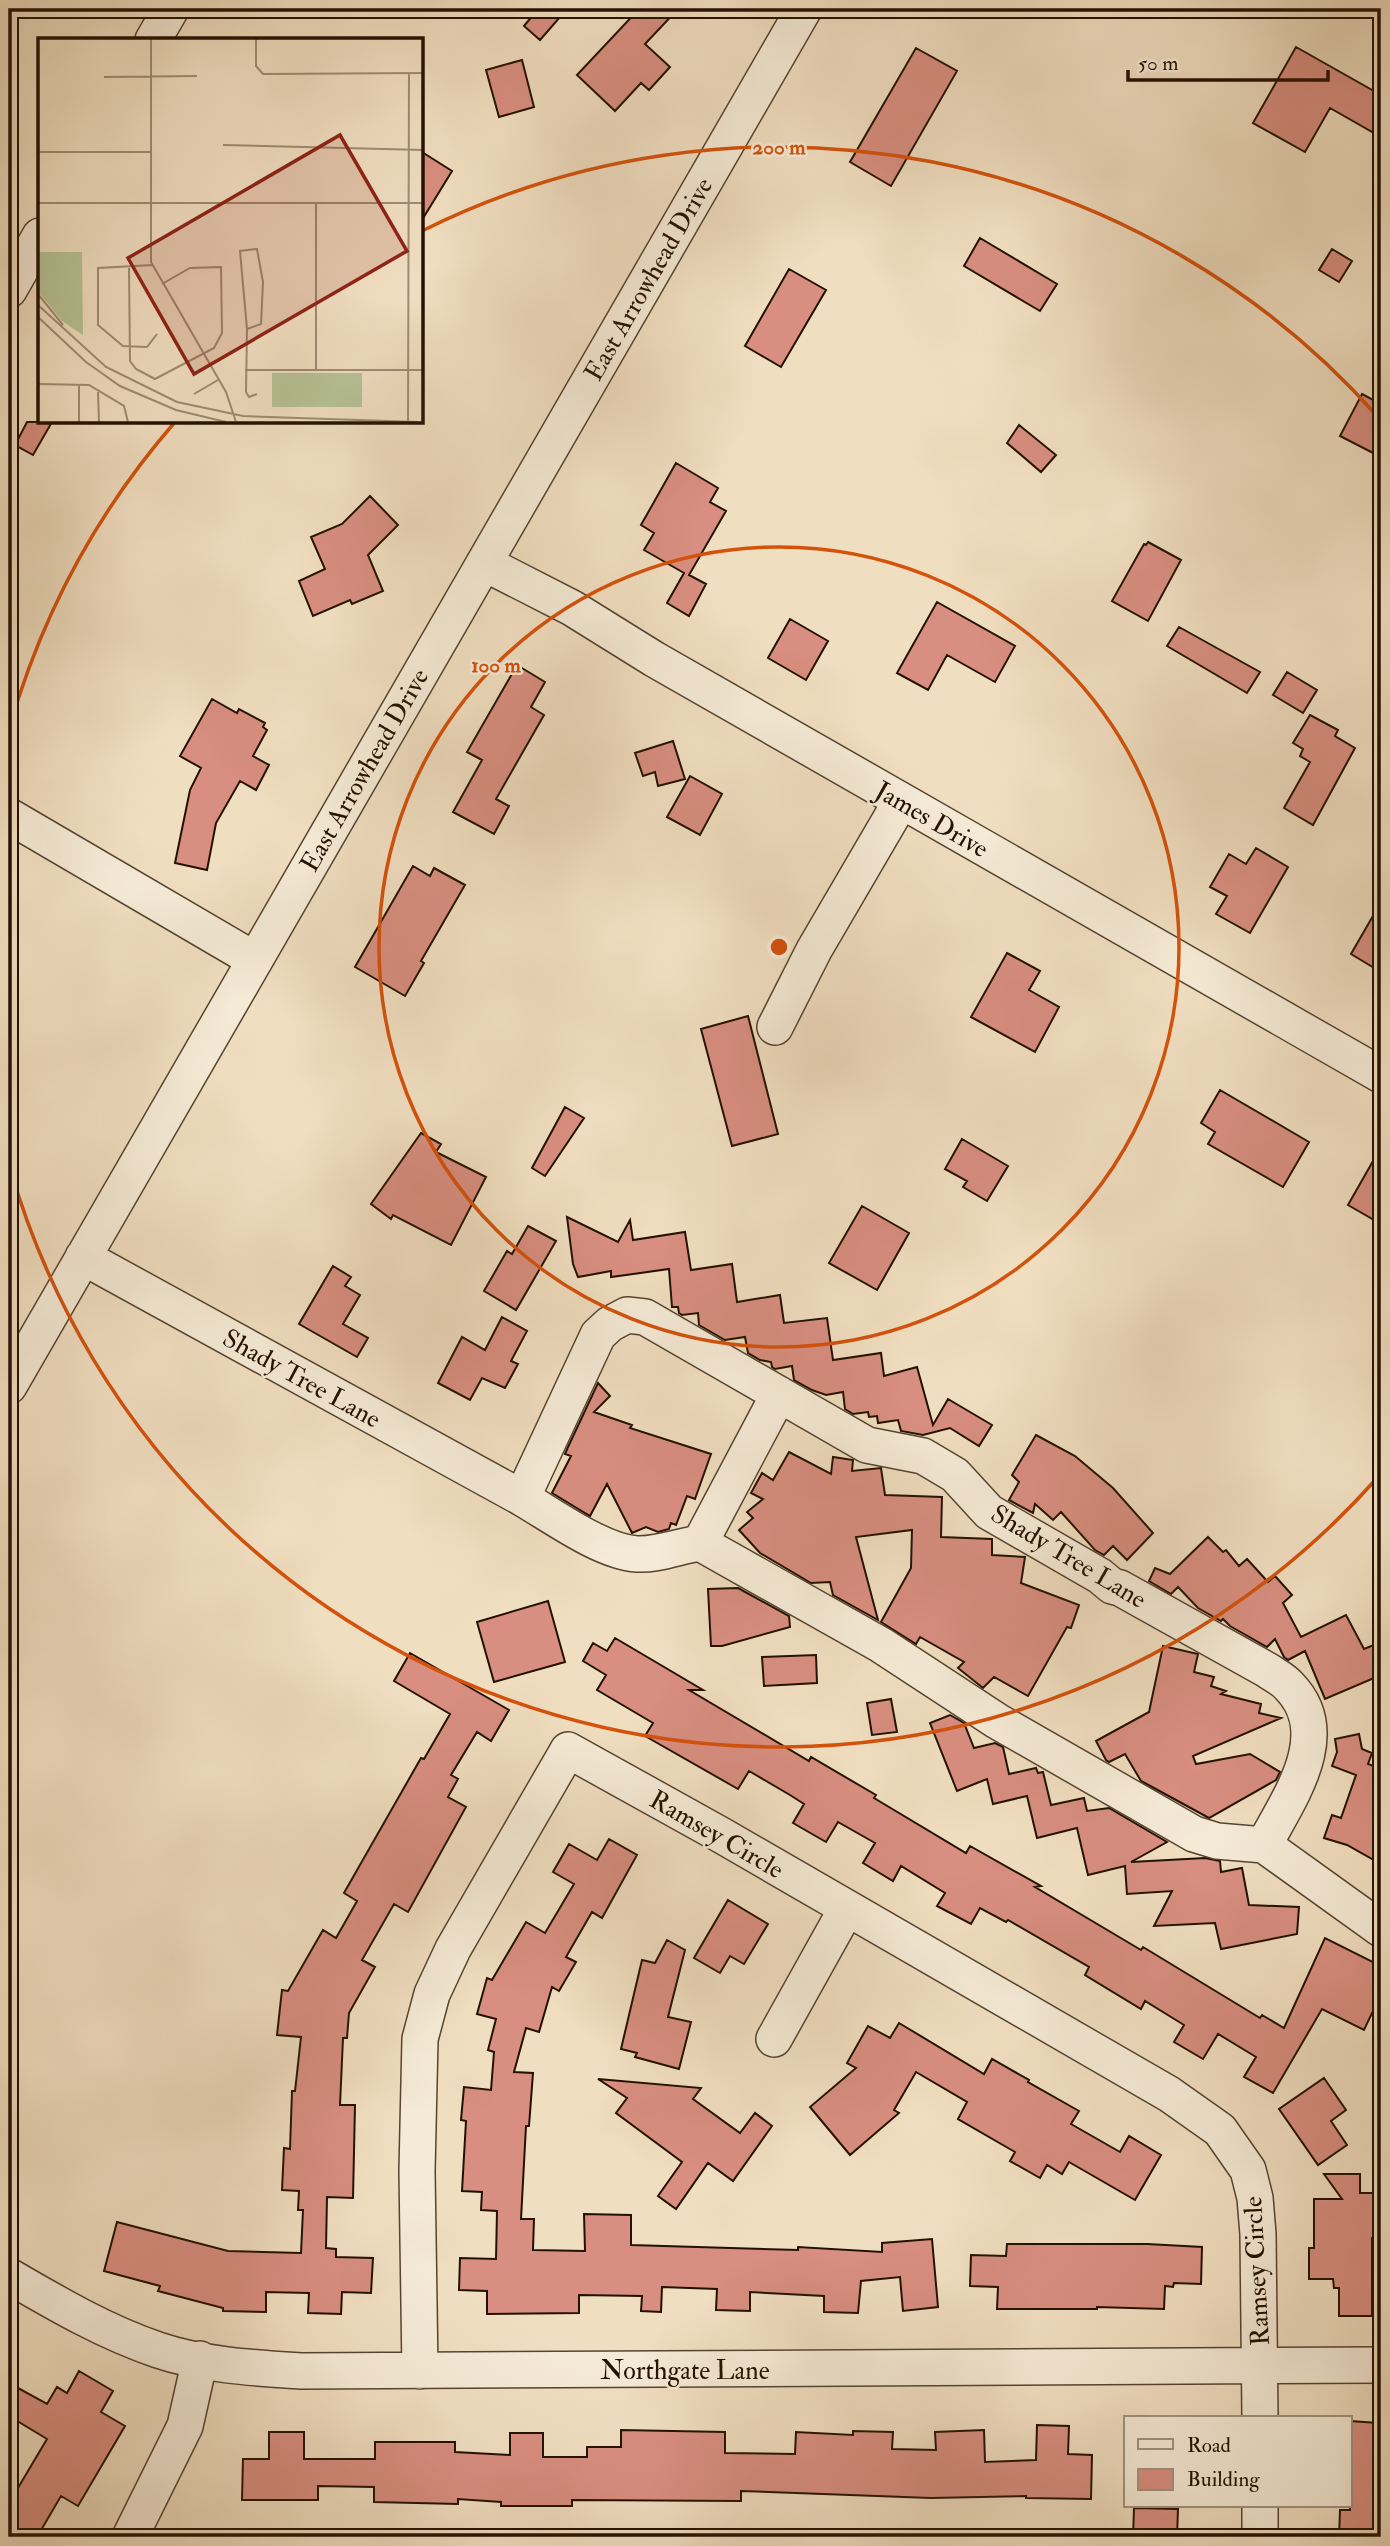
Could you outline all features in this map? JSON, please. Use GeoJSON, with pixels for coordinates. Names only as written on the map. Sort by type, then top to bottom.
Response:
{"type":"FeatureCollection","features":[{"type":"Feature","properties":{"kind":"street"},"geometry":{"type":"LineString","coordinates":[[154,38],[171,9]]}},
{"type":"Feature","properties":{"kind":"street","name":"East Arrowhead Drive"},"geometry":{"type":"LineString","coordinates":[[9,1386],[804,9]]}},
{"type":"Feature","properties":{"kind":"street"},"geometry":{"type":"LineString","coordinates":[[9,290],[38,239]]}},
{"type":"Feature","properties":{"kind":"street","name":"James Drive"},"geometry":{"type":"LineString","coordinates":[[484,563],[572,608],[654,659],[1381,1075]]}},
{"type":"Feature","properties":{"kind":"street"},"geometry":{"type":"LineString","coordinates":[[775,1027],[814,950],[901,801]]}},
{"type":"Feature","properties":{"kind":"street"},"geometry":{"type":"LineString","coordinates":[[9,816],[255,960]]}},
{"type":"Feature","properties":{"kind":"street","name":"Shady Tree Lane"},"geometry":{"type":"LineString","coordinates":[[83,1257],[612,1550],[637,1554],[663,1553],[678,1546],[700,1543]]}},
{"type":"Feature","properties":{"kind":"street","name":"Shady Tree Lane"},"geometry":{"type":"LineString","coordinates":[[522,1498],[598,1335],[610,1324],[627,1315],[645,1317],[867,1445],[923,1456],[955,1475],[989,1512],[1100,1576],[1112,1586],[1121,1588],[1289,1685],[1306,1710],[1310,1740],[1307,1760],[1264,1844]]}},
{"type":"Feature","properties":{"kind":"street"},"geometry":{"type":"LineString","coordinates":[[779,1394],[700,1543],[881,1645],[998,1721],[1194,1834],[1217,1841],[1264,1844],[1381,1929]]}},
{"type":"Feature","properties":{"kind":"street","name":"Ramsey Circle"},"geometry":{"type":"LineString","coordinates":[[420,2371],[416,2171],[420,2039],[432,1994],[453,1949],[568,1750],[1169,2094],[1220,2130],[1248,2170],[1255,2198],[1260,2416]]}},
{"type":"Feature","properties":{"kind":"street"},"geometry":{"type":"LineString","coordinates":[[774,2039],[847,1908]]}},
{"type":"Feature","properties":{"kind":"street","name":"Northgate Lane"},"geometry":{"type":"LineString","coordinates":[[9,2276],[90,2323],[160,2351],[220,2365],[301,2371],[1381,2365]]}},
{"type":"Feature","properties":{"kind":"street"},"geometry":{"type":"LineString","coordinates":[[130,2537],[185,2426],[200,2359]]}},
{"type":"Feature","properties":{"kind":"street"},"geometry":{"type":"LineString","coordinates":[[1260,2508],[1260,2537]]}},
{"type":"Feature","properties":{"kind":"building"},"geometry":{"type":"Polygon","coordinates":[[[538,9],[567,9],[540,40],[524,26],[538,9]]]}},
{"type":"Feature","properties":{"kind":"building"},"geometry":{"type":"Polygon","coordinates":[[[639,9],[678,9],[645,44],[670,67],[649,90],[641,83],[615,111],[577,75],[639,9]]]}},
{"type":"Feature","properties":{"kind":"building"},"geometry":{"type":"Polygon","coordinates":[[[1296,47],[1381,95],[1381,137],[1330,108],[1305,152],[1253,123],[1296,47]]]}},
{"type":"Feature","properties":{"kind":"building"},"geometry":{"type":"Polygon","coordinates":[[[916,48],[957,71],[891,186],[850,162],[916,48]]]}},
{"type":"Feature","properties":{"kind":"building"},"geometry":{"type":"Polygon","coordinates":[[[522,60],[534,107],[499,117],[486,70],[522,60]]]}},
{"type":"Feature","properties":{"kind":"building"},"geometry":{"type":"Polygon","coordinates":[[[424,153],[452,171],[424,217],[424,153]]]}},
{"type":"Feature","properties":{"kind":"building"},"geometry":{"type":"Polygon","coordinates":[[[980,238],[1057,284],[1040,311],[964,266],[980,238]]]}},
{"type":"Feature","properties":{"kind":"building"},"geometry":{"type":"Polygon","coordinates":[[[1332,249],[1352,261],[1339,282],[1319,270],[1332,249]]]}},
{"type":"Feature","properties":{"kind":"building"},"geometry":{"type":"Polygon","coordinates":[[[789,269],[826,290],[781,367],[745,346],[789,269]]]}},
{"type":"Feature","properties":{"kind":"building"},"geometry":{"type":"Polygon","coordinates":[[[1362,394],[1381,404],[1381,457],[1340,436],[1362,394]]]}},
{"type":"Feature","properties":{"kind":"building"},"geometry":{"type":"Polygon","coordinates":[[[27,422],[51,424],[33,455],[15,445],[27,422]]]}},
{"type":"Feature","properties":{"kind":"building"},"geometry":{"type":"Polygon","coordinates":[[[1019,425],[1056,455],[1041,472],[1007,443],[1019,425]]]}},
{"type":"Feature","properties":{"kind":"building"},"geometry":{"type":"Polygon","coordinates":[[[676,463],[718,488],[710,502],[726,511],[689,575],[706,584],[689,616],[667,603],[684,573],[644,550],[654,533],[641,525],[676,463]]]}},
{"type":"Feature","properties":{"kind":"building"},"geometry":{"type":"Polygon","coordinates":[[[370,496],[398,525],[368,555],[383,591],[352,604],[350,600],[313,616],[299,581],[325,569],[311,537],[342,524],[370,496]]]}},
{"type":"Feature","properties":{"kind":"building"},"geometry":{"type":"Polygon","coordinates":[[[1148,542],[1181,560],[1148,621],[1112,601],[1144,544],[1148,542]]]}},
{"type":"Feature","properties":{"kind":"building"},"geometry":{"type":"Polygon","coordinates":[[[937,602],[1015,646],[995,682],[947,655],[928,690],[897,673],[937,602]]]}},
{"type":"Feature","properties":{"kind":"building"},"geometry":{"type":"Polygon","coordinates":[[[790,619],[828,641],[806,680],[768,658],[790,619]]]}},
{"type":"Feature","properties":{"kind":"building"},"geometry":{"type":"Polygon","coordinates":[[[1179,627],[1260,672],[1247,693],[1167,646],[1179,627]]]}},
{"type":"Feature","properties":{"kind":"building"},"geometry":{"type":"Polygon","coordinates":[[[517,665],[545,682],[531,707],[544,715],[496,799],[509,806],[494,834],[453,812],[482,760],[467,752],[517,665]]]}},
{"type":"Feature","properties":{"kind":"building"},"geometry":{"type":"Polygon","coordinates":[[[1287,672],[1317,690],[1303,713],[1273,695],[1287,672]]]}},
{"type":"Feature","properties":{"kind":"building"},"geometry":{"type":"Polygon","coordinates":[[[212,699],[237,713],[239,709],[265,723],[263,727],[267,730],[253,756],[269,765],[256,790],[240,781],[216,823],[207,870],[175,863],[190,790],[201,768],[180,756],[212,699]]]}},
{"type":"Feature","properties":{"kind":"building"},"geometry":{"type":"Polygon","coordinates":[[[1310,715],[1338,730],[1335,736],[1355,748],[1313,825],[1284,808],[1310,762],[1300,756],[1303,749],[1293,743],[1310,715]]]}},
{"type":"Feature","properties":{"kind":"building"},"geometry":{"type":"Polygon","coordinates":[[[673,741],[685,779],[658,786],[655,772],[643,776],[635,753],[673,741]]]}},
{"type":"Feature","properties":{"kind":"building"},"geometry":{"type":"Polygon","coordinates":[[[690,776],[722,794],[700,835],[667,817],[690,776]]]}},
{"type":"Feature","properties":{"kind":"building"},"geometry":{"type":"Polygon","coordinates":[[[1256,848],[1288,867],[1250,933],[1216,914],[1227,896],[1210,887],[1229,854],[1246,864],[1256,848]]]}},
{"type":"Feature","properties":{"kind":"building"},"geometry":{"type":"Polygon","coordinates":[[[413,866],[430,876],[434,868],[465,885],[421,961],[424,963],[405,996],[355,967],[413,866]]]}},
{"type":"Feature","properties":{"kind":"building"},"geometry":{"type":"Polygon","coordinates":[[[1381,902],[1381,972],[1351,954],[1381,902]]]}},
{"type":"Feature","properties":{"kind":"building"},"geometry":{"type":"Polygon","coordinates":[[[1007,953],[1040,971],[1029,990],[1059,1007],[1035,1052],[971,1017],[1007,953]]]}},
{"type":"Feature","properties":{"kind":"building"},"geometry":{"type":"Polygon","coordinates":[[[748,1016],[778,1134],[732,1146],[701,1029],[748,1016]]]}},
{"type":"Feature","properties":{"kind":"building"},"geometry":{"type":"Polygon","coordinates":[[[1220,1090],[1309,1142],[1283,1187],[1208,1144],[1215,1132],[1201,1123],[1220,1090]]]}},
{"type":"Feature","properties":{"kind":"building"},"geometry":{"type":"Polygon","coordinates":[[[565,1107],[584,1118],[545,1176],[532,1168],[565,1107]]]}},
{"type":"Feature","properties":{"kind":"building"},"geometry":{"type":"Polygon","coordinates":[[[421,1133],[441,1144],[436,1152],[486,1177],[451,1245],[393,1215],[391,1219],[371,1204],[421,1133]]]}},
{"type":"Feature","properties":{"kind":"building"},"geometry":{"type":"Polygon","coordinates":[[[962,1139],[1008,1166],[987,1201],[963,1187],[967,1181],[945,1169],[962,1139]]]}},
{"type":"Feature","properties":{"kind":"building"},"geometry":{"type":"Polygon","coordinates":[[[1381,1147],[1381,1224],[1348,1205],[1381,1147]]]}},
{"type":"Feature","properties":{"kind":"building"},"geometry":{"type":"Polygon","coordinates":[[[862,1206],[909,1233],[877,1290],[829,1263],[862,1206]]]}},
{"type":"Feature","properties":{"kind":"building"},"geometry":{"type":"Polygon","coordinates":[[[567,1217],[618,1242],[630,1220],[633,1240],[685,1232],[691,1270],[732,1264],[737,1302],[780,1295],[784,1323],[827,1318],[833,1360],[881,1353],[884,1376],[917,1367],[933,1425],[948,1399],[992,1425],[979,1446],[950,1428],[923,1435],[901,1431],[898,1420],[878,1423],[877,1416],[869,1417],[868,1412],[853,1414],[845,1409],[843,1392],[826,1395],[812,1390],[794,1380],[792,1366],[775,1369],[771,1362],[760,1360],[748,1353],[745,1337],[725,1340],[699,1325],[698,1313],[679,1313],[678,1307],[672,1307],[669,1269],[611,1277],[611,1271],[578,1277],[573,1264],[567,1217]]]}},
{"type":"Feature","properties":{"kind":"building"},"geometry":{"type":"Polygon","coordinates":[[[528,1226],[556,1241],[516,1310],[484,1291],[507,1251],[512,1254],[528,1226]]]}},
{"type":"Feature","properties":{"kind":"building"},"geometry":{"type":"Polygon","coordinates":[[[333,1266],[351,1277],[345,1286],[360,1295],[343,1324],[368,1338],[357,1357],[299,1324],[333,1266]]]}},
{"type":"Feature","properties":{"kind":"building"},"geometry":{"type":"Polygon","coordinates":[[[502,1317],[527,1331],[511,1361],[518,1364],[505,1388],[482,1378],[470,1400],[438,1383],[462,1337],[485,1350],[502,1317]]]}},
{"type":"Feature","properties":{"kind":"building"},"geometry":{"type":"Polygon","coordinates":[[[598,1383],[610,1396],[594,1412],[632,1425],[630,1428],[711,1454],[695,1499],[687,1496],[676,1525],[671,1523],[669,1529],[658,1532],[646,1527],[632,1533],[607,1484],[590,1516],[552,1493],[571,1456],[565,1454],[598,1383]]]}},
{"type":"Feature","properties":{"kind":"building"},"geometry":{"type":"Polygon","coordinates":[[[1036,1435],[1075,1456],[1113,1488],[1153,1533],[1127,1560],[1113,1546],[1104,1555],[1095,1550],[1061,1512],[1053,1520],[1035,1504],[1033,1513],[1009,1500],[1019,1482],[1012,1475],[1036,1435]]]}},
{"type":"Feature","properties":{"kind":"building"},"geometry":{"type":"Polygon","coordinates":[[[789,1452],[831,1474],[833,1457],[853,1460],[852,1471],[881,1468],[885,1495],[942,1497],[941,1537],[992,1539],[992,1555],[1025,1557],[1021,1583],[1079,1605],[1071,1628],[1067,1627],[1028,1696],[994,1677],[983,1688],[958,1668],[964,1662],[920,1637],[916,1644],[881,1622],[911,1568],[912,1530],[856,1537],[878,1620],[833,1595],[830,1582],[811,1583],[760,1553],[739,1530],[753,1518],[747,1512],[763,1499],[751,1493],[762,1473],[773,1480],[789,1452]]]}},
{"type":"Feature","properties":{"kind":"building"},"geometry":{"type":"Polygon","coordinates":[[[1208,1537],[1223,1552],[1226,1550],[1239,1566],[1247,1559],[1268,1582],[1275,1576],[1292,1595],[1283,1603],[1301,1637],[1346,1615],[1364,1649],[1381,1642],[1381,1675],[1325,1699],[1305,1651],[1288,1660],[1275,1639],[1267,1647],[1230,1626],[1223,1619],[1221,1621],[1198,1608],[1178,1587],[1171,1594],[1149,1581],[1155,1568],[1170,1574],[1208,1537]]]}},
{"type":"Feature","properties":{"kind":"building"},"geometry":{"type":"Polygon","coordinates":[[[738,1588],[789,1616],[790,1627],[722,1646],[711,1646],[708,1589],[738,1588]]]}},
{"type":"Feature","properties":{"kind":"building"},"geometry":{"type":"Polygon","coordinates":[[[548,1601],[565,1662],[494,1682],[477,1622],[548,1601]]]}},
{"type":"Feature","properties":{"kind":"building"},"geometry":{"type":"Polygon","coordinates":[[[615,1638],[703,1690],[689,1690],[809,1761],[811,1757],[876,1795],[874,1798],[966,1853],[970,1846],[1041,1886],[1035,1887],[1141,1950],[1143,1947],[1260,2018],[1262,2015],[1284,2028],[1325,1938],[1381,1966],[1381,2017],[1372,2013],[1364,2030],[1322,2009],[1273,2093],[1244,2077],[1256,2057],[1218,2034],[1203,2059],[1174,2042],[1184,2025],[1145,2001],[1141,2009],[1085,1975],[1089,1967],[1008,1920],[1006,1922],[980,1908],[971,1924],[937,1906],[945,1893],[901,1866],[893,1881],[863,1863],[875,1843],[838,1822],[826,1842],[793,1823],[804,1804],[790,1795],[749,1771],[738,1789],[645,1736],[653,1723],[597,1690],[606,1675],[583,1661],[593,1643],[607,1651],[615,1638]]]}},
{"type":"Feature","properties":{"kind":"building"},"geometry":{"type":"Polygon","coordinates":[[[1163,1646],[1198,1654],[1194,1672],[1214,1677],[1211,1686],[1226,1691],[1221,1694],[1261,1704],[1259,1713],[1281,1718],[1193,1756],[1196,1764],[1250,1754],[1280,1772],[1276,1780],[1209,1818],[1141,1781],[1125,1754],[1109,1762],[1106,1760],[1096,1741],[1149,1712],[1163,1646]]]}},
{"type":"Feature","properties":{"kind":"building"},"geometry":{"type":"Polygon","coordinates":[[[410,1653],[509,1710],[491,1741],[477,1732],[451,1775],[458,1779],[448,1797],[466,1807],[408,1912],[394,1904],[362,1960],[375,1967],[349,2013],[347,2038],[343,2038],[340,2105],[355,2105],[353,2198],[327,2197],[326,2248],[336,2249],[336,2257],[373,2258],[371,2293],[342,2292],[341,2314],[308,2313],[309,2293],[266,2292],[266,2312],[223,2311],[223,2308],[158,2291],[160,2286],[104,2271],[117,2222],[228,2251],[301,2253],[303,2210],[298,2210],[299,2191],[282,2190],[284,2148],[290,2149],[292,2091],[295,2091],[301,2037],[277,2035],[282,1990],[288,1991],[323,1930],[336,1938],[357,1901],[344,1893],[421,1758],[424,1759],[450,1714],[394,1681],[410,1653]]]}},
{"type":"Feature","properties":{"kind":"building"},"geometry":{"type":"Polygon","coordinates":[[[816,1655],[817,1683],[764,1686],[762,1657],[816,1655]]]}},
{"type":"Feature","properties":{"kind":"building"},"geometry":{"type":"Polygon","coordinates":[[[891,1699],[897,1732],[872,1735],[867,1703],[891,1699]]]}},
{"type":"Feature","properties":{"kind":"building"},"geometry":{"type":"Polygon","coordinates":[[[950,1715],[964,1723],[974,1748],[995,1743],[1003,1747],[1009,1774],[1036,1768],[1038,1773],[1043,1772],[1051,1805],[1084,1798],[1087,1811],[1109,1808],[1167,1842],[1131,1862],[1205,1858],[1220,1861],[1221,1872],[1242,1868],[1249,1905],[1299,1907],[1297,1934],[1221,1949],[1215,1923],[1154,1926],[1172,1891],[1127,1894],[1125,1866],[1088,1875],[1077,1828],[1037,1838],[1027,1796],[993,1804],[987,1779],[957,1791],[930,1723],[950,1715]]]}},
{"type":"Feature","properties":{"kind":"building"},"geometry":{"type":"Polygon","coordinates":[[[1359,1734],[1362,1749],[1372,1753],[1368,1764],[1381,1769],[1381,1864],[1347,1845],[1324,1838],[1332,1815],[1341,1818],[1356,1775],[1332,1766],[1337,1752],[1335,1739],[1359,1734]]]}},
{"type":"Feature","properties":{"kind":"building"},"geometry":{"type":"Polygon","coordinates":[[[609,1839],[637,1855],[602,1918],[592,1912],[566,1957],[576,1962],[559,1991],[552,1987],[539,2032],[526,2028],[514,2072],[533,2073],[529,2126],[526,2126],[521,2219],[534,2219],[533,2250],[585,2251],[584,2214],[631,2215],[631,2245],[798,2250],[798,2247],[882,2252],[882,2243],[932,2239],[938,2307],[903,2311],[900,2277],[861,2281],[858,2313],[824,2312],[824,2296],[750,2292],[750,2311],[716,2310],[717,2289],[662,2287],[661,2312],[641,2311],[642,2296],[579,2295],[579,2313],[487,2314],[487,2291],[459,2290],[460,2258],[496,2259],[497,2211],[481,2210],[482,2192],[462,2191],[466,2121],[461,2120],[464,2087],[491,2090],[494,2052],[488,2050],[496,2019],[477,2014],[487,1978],[492,1980],[526,1922],[545,1933],[574,1884],[553,1872],[569,1844],[597,1860],[609,1839]]]}},
{"type":"Feature","properties":{"kind":"building"},"geometry":{"type":"Polygon","coordinates":[[[728,1900],[768,1924],[744,1964],[730,1956],[720,1973],[694,1958],[728,1900]]]}},
{"type":"Feature","properties":{"kind":"building"},"geometry":{"type":"Polygon","coordinates":[[[667,1940],[685,1950],[668,2017],[691,2022],[679,2069],[635,2057],[637,2053],[621,2049],[642,1960],[655,1963],[667,1940]]]}},
{"type":"Feature","properties":{"kind":"building"},"geometry":{"type":"Polygon","coordinates":[[[899,2023],[984,2074],[992,2059],[1029,2080],[1028,2082],[1079,2111],[1071,2124],[1120,2152],[1129,2136],[1161,2155],[1135,2200],[1069,2162],[1062,2174],[1047,2165],[1040,2178],[1010,2161],[1015,2152],[958,2119],[967,2102],[916,2072],[894,2110],[899,2113],[850,2155],[810,2107],[856,2068],[847,2063],[868,2026],[890,2038],[899,2023]]]}},
{"type":"Feature","properties":{"kind":"building"},"geometry":{"type":"Polygon","coordinates":[[[1324,2078],[1346,2110],[1331,2121],[1347,2145],[1318,2165],[1279,2109],[1324,2078]]]}},
{"type":"Feature","properties":{"kind":"building"},"geometry":{"type":"Polygon","coordinates":[[[598,2079],[701,2088],[693,2099],[740,2133],[755,2113],[772,2126],[733,2181],[708,2163],[676,2209],[658,2196],[682,2162],[616,2113],[627,2098],[598,2079]]]}},
{"type":"Feature","properties":{"kind":"building"},"geometry":{"type":"Polygon","coordinates":[[[1324,2174],[1360,2174],[1360,2193],[1381,2193],[1381,2238],[1372,2238],[1372,2316],[1339,2316],[1339,2288],[1334,2288],[1333,2279],[1309,2279],[1309,2248],[1314,2248],[1314,2199],[1342,2199],[1324,2174]]]}},
{"type":"Feature","properties":{"kind":"building"},"geometry":{"type":"Polygon","coordinates":[[[1007,2244],[1147,2244],[1202,2247],[1201,2284],[1174,2283],[1173,2287],[1165,2286],[1164,2309],[997,2309],[998,2287],[970,2286],[971,2255],[1006,2256],[1007,2244]]]}},
{"type":"Feature","properties":{"kind":"building"},"geometry":{"type":"Polygon","coordinates":[[[79,2371],[113,2391],[101,2412],[125,2426],[78,2506],[61,2496],[37,2537],[9,2537],[9,2503],[47,2439],[9,2416],[9,2383],[47,2404],[57,2387],[67,2393],[79,2371]]]}},
{"type":"Feature","properties":{"kind":"building"},"geometry":{"type":"Polygon","coordinates":[[[1352,2421],[1378,2423],[1374,2511],[1378,2511],[1377,2537],[1339,2537],[1340,2510],[1350,2510],[1352,2421]]]}},
{"type":"Feature","properties":{"kind":"building"},"geometry":{"type":"Polygon","coordinates":[[[1037,2425],[1069,2426],[1068,2454],[1092,2455],[1091,2499],[1026,2496],[931,2498],[741,2491],[741,2501],[572,2500],[572,2506],[501,2506],[501,2502],[458,2499],[458,2504],[374,2502],[374,2487],[318,2486],[318,2500],[242,2500],[243,2459],[269,2459],[269,2432],[304,2432],[304,2459],[375,2459],[375,2442],[455,2442],[455,2452],[510,2455],[510,2433],[543,2433],[543,2457],[587,2457],[587,2447],[621,2447],[621,2430],[725,2432],[725,2453],[795,2454],[796,2432],[853,2435],[853,2431],[893,2432],[892,2449],[936,2450],[935,2432],[984,2430],[985,2462],[1036,2460],[1037,2425]]]}},
{"type":"Feature","properties":{"kind":"building"},"geometry":{"type":"Polygon","coordinates":[[[1134,2508],[1178,2509],[1177,2537],[1133,2537],[1134,2508]]]}}]}
